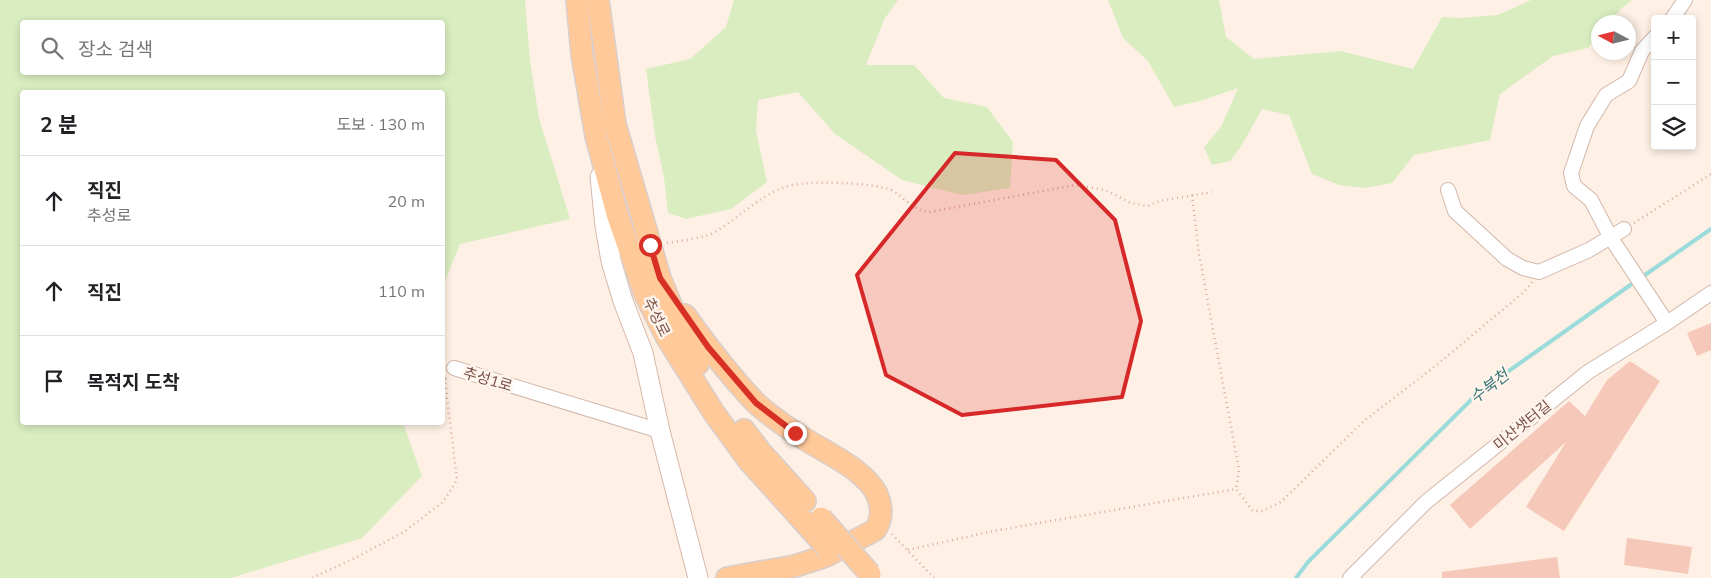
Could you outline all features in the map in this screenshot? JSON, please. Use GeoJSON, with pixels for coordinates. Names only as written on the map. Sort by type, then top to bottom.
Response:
{"type":"FeatureCollection","features":[{"type":"Feature","properties":{"kind":"main road","name":"추성로"},"geometry":{"type":"LineString","coordinates":[[577,0],[582,54],[596,136],[621,226],[646,294],[667,338],[714,412],[749,461],[813,521],[866,577]]}},
{"type":"Feature","properties":{"kind":"main road","name":"추성로"},"geometry":{"type":"LineString","coordinates":[[598,0],[615,124],[660,278],[682,332],[706,380],[813,521]]}},
{"type":"Feature","properties":{"kind":"main road"},"geometry":{"type":"LineString","coordinates":[[660,278],[708,347],[756,403],[795,433],[871,484],[879,498],[881,515],[875,530],[826,556],[802,564],[727,578]]}},
{"type":"Feature","properties":{"kind":"street"},"geometry":{"type":"LineString","coordinates":[[1675,15],[1685,0]]}},
{"type":"Feature","properties":{"kind":"street"},"geometry":{"type":"LineString","coordinates":[[1651,41],[1642,51],[1629,81],[1606,95],[1587,126],[1571,173],[1574,186],[1591,200],[1613,242],[1664,319]]}},
{"type":"Feature","properties":{"kind":"street"},"geometry":{"type":"LineString","coordinates":[[596,136],[611,261],[643,353],[660,431],[698,578]]}},
{"type":"Feature","properties":{"kind":"street"},"geometry":{"type":"LineString","coordinates":[[1448,190],[1455,211],[1507,259],[1523,268],[1539,272],[1589,250],[1613,242],[1624,229]]}},
{"type":"Feature","properties":{"kind":"street","name":"미산샛터길"},"geometry":{"type":"LineString","coordinates":[[1350,578],[1426,502],[1588,372],[1664,319],[1711,293]]}},
{"type":"Feature","properties":{"kind":"street","name":"추성1로"},"geometry":{"type":"LineString","coordinates":[[454,368],[660,431]]}},
{"type":"Feature","properties":{"kind":"path"},"geometry":{"type":"LineString","coordinates":[[1624,229],[1711,174]]}},
{"type":"Feature","properties":{"kind":"path"},"geometry":{"type":"LineString","coordinates":[[650,245],[714,234],[766,196],[786,186],[817,183],[863,184],[890,190],[919,211],[930,212],[1075,185],[1105,190],[1131,203],[1148,206],[1160,201],[1212,192]]}},
{"type":"Feature","properties":{"kind":"path"},"geometry":{"type":"LineString","coordinates":[[1192,195],[1199,254],[1239,470],[1236,489],[1252,511],[1262,511],[1281,502],[1365,420],[1438,364],[1525,291],[1539,272]]}},
{"type":"Feature","properties":{"kind":"path","name":"추성1로"},"geometry":{"type":"LineString","coordinates":[[312,578],[404,532],[444,502],[457,480],[445,380],[454,368]]}},
{"type":"Feature","properties":{"kind":"path"},"geometry":{"type":"LineString","coordinates":[[908,550],[993,531],[1236,489]]}},
{"type":"Feature","properties":{"kind":"path"},"geometry":{"type":"LineString","coordinates":[[878,526],[888,530],[934,578]]}},
{"type":"Feature","properties":{"kind":"highlighted area"},"geometry":{"type":"Polygon","coordinates":[[[955,153],[1056,160],[1115,220],[1141,321],[1122,397],[962,415],[886,375],[857,275],[955,153]]]}},
{"type":"Feature","properties":{"kind":"green space"},"geometry":{"type":"Polygon","coordinates":[[[0,0],[525,0],[530,61],[539,118],[570,219],[460,244],[445,281],[445,90],[20,90],[20,425],[404,425],[422,476],[362,538],[231,578],[0,578],[0,0]]]}},
{"type":"Feature","properties":{"kind":"green space"},"geometry":{"type":"Polygon","coordinates":[[[734,0],[898,0],[885,18],[866,65],[914,65],[944,98],[987,107],[1013,142],[1010,188],[963,195],[902,180],[835,134],[798,92],[758,100],[756,131],[767,182],[731,209],[686,219],[668,213],[646,69],[690,59],[726,27],[734,0]]]}},
{"type":"Feature","properties":{"kind":"green space"},"geometry":{"type":"Polygon","coordinates":[[[1108,0],[1219,0],[1226,37],[1254,59],[1340,51],[1413,69],[1442,17],[1460,18],[1498,15],[1531,0],[1632,0],[1616,15],[1591,15],[1591,44],[1588,48],[1553,56],[1500,94],[1490,140],[1414,155],[1392,183],[1365,188],[1339,185],[1312,174],[1289,115],[1262,109],[1240,148],[1230,161],[1212,165],[1204,147],[1221,127],[1238,88],[1200,101],[1174,107],[1148,61],[1123,38],[1108,0]]]}},
{"type":"Feature","properties":{"kind":"building"},"geometry":{"type":"Polygon","coordinates":[[[1711,323],[1711,350],[1697,356],[1687,333],[1711,323]]]}},
{"type":"Feature","properties":{"kind":"building"},"geometry":{"type":"Polygon","coordinates":[[[1630,361],[1660,381],[1564,531],[1526,507],[1566,442],[1470,529],[1450,505],[1569,401],[1585,416],[1607,380],[1630,361]]]}},
{"type":"Feature","properties":{"kind":"building"},"geometry":{"type":"Polygon","coordinates":[[[1627,538],[1692,547],[1688,574],[1624,565],[1627,538]]]}},
{"type":"Feature","properties":{"kind":"building"},"geometry":{"type":"Polygon","coordinates":[[[1557,557],[1560,578],[1442,578],[1442,572],[1557,557]]]}},
{"type":"Feature","properties":{"kind":"waterway","name":"수북천"},"geometry":{"type":"LineString","coordinates":[[1642,277],[1711,229]]}},
{"type":"Feature","properties":{"kind":"waterway","name":"수북천"},"geometry":{"type":"LineString","coordinates":[[1296,578],[1308,562],[1479,392],[1636,281]]}},
{"type":"Feature","properties":{"kind":"route"},"geometry":{"type":"LineString","coordinates":[[650,245],[660,278],[708,347],[756,403],[795,433]]}}]}
